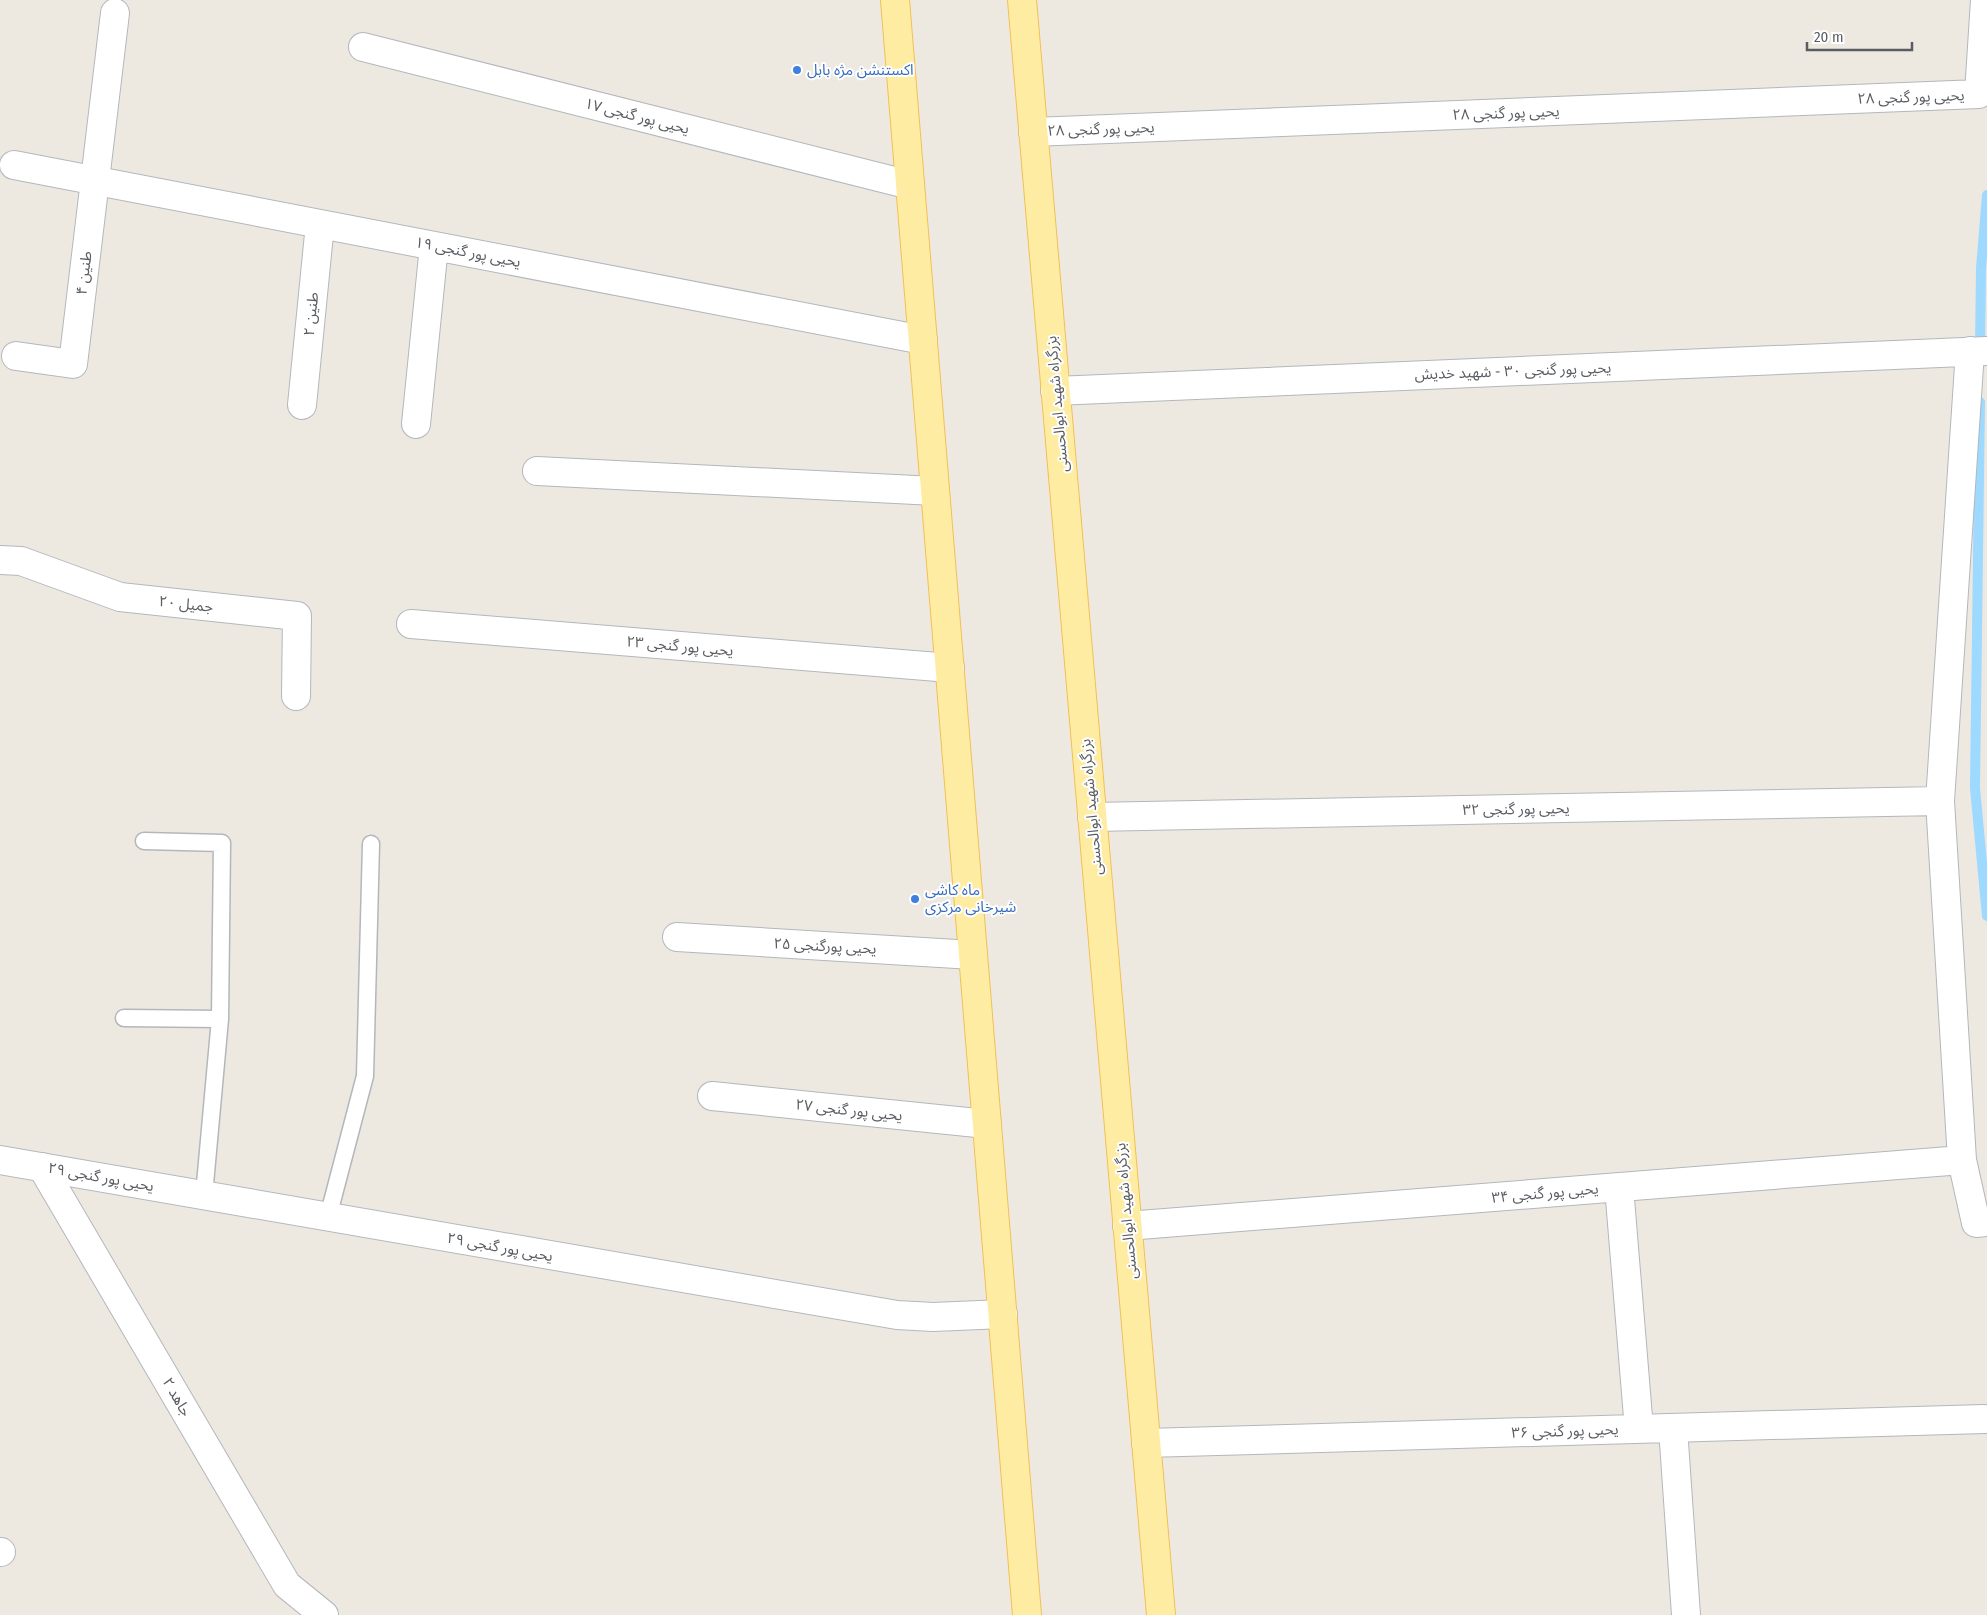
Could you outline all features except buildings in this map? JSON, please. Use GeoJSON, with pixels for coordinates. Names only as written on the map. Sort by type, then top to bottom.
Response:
{"type":"FeatureCollection","features":[{"type":"Feature","properties":{"kind":"main road"},"geometry":{"type":"LineString","coordinates":[[895,0],[1027,1615]]}},
{"type":"Feature","properties":{"kind":"main road","name":"بزرگراه شهید ابوالحسنی"},"geometry":{"type":"LineString","coordinates":[[1022,0],[1161,1615]]}},
{"type":"Feature","properties":{"kind":"street","name":"یحیی پور گنجی ۲۸"},"geometry":{"type":"LineString","coordinates":[[1033,132],[1979,94],[1985,0]]}},
{"type":"Feature","properties":{"kind":"street","name":"طنین ۴"},"geometry":{"type":"LineString","coordinates":[[16,356],[73,364],[115,12]]}},
{"type":"Feature","properties":{"kind":"street","name":"یحیی پور گنجی ۱۷"},"geometry":{"type":"LineString","coordinates":[[363,47],[910,185]]}},
{"type":"Feature","properties":{"kind":"street","name":"یحیی پور گنجی ۱۹"},"geometry":{"type":"LineString","coordinates":[[14,165],[923,340]]}},
{"type":"Feature","properties":{"kind":"street","name":"طنین ۲"},"geometry":{"type":"LineString","coordinates":[[302,405],[320,224]]}},
{"type":"Feature","properties":{"kind":"street"},"geometry":{"type":"LineString","coordinates":[[416,424],[434,246]]}},
{"type":"Feature","properties":{"kind":"street","name":"یحیی پور گنجی ۳۰ - شهید خدیش"},"geometry":{"type":"LineString","coordinates":[[1055,391],[1978,351]]}},
{"type":"Feature","properties":{"kind":"street"},"geometry":{"type":"LineString","coordinates":[[1978,351],[1940,801],[1962,1160],[1981,1223]]}},
{"type":"Feature","properties":{"kind":"street"},"geometry":{"type":"LineString","coordinates":[[537,471],[935,492]]}},
{"type":"Feature","properties":{"kind":"street","name":"جمیل ۲۰"},"geometry":{"type":"LineString","coordinates":[[0,560],[21,561],[120,597],[297,616],[296,696]]}},
{"type":"Feature","properties":{"kind":"street","name":"یحیی پور گنجی ۲۳"},"geometry":{"type":"LineString","coordinates":[[411,624],[950,668]]}},
{"type":"Feature","properties":{"kind":"street","name":"یحیی پور گنجی ۳۲"},"geometry":{"type":"LineString","coordinates":[[1092,817],[1940,801]]}},
{"type":"Feature","properties":{"kind":"street","name":"یحیی پورگنجی ۲۵"},"geometry":{"type":"LineString","coordinates":[[677,937],[973,955]]}},
{"type":"Feature","properties":{"kind":"street","name":"یحیی پور گنجی ۲۷"},"geometry":{"type":"LineString","coordinates":[[712,1096],[987,1124]]}},
{"type":"Feature","properties":{"kind":"street","name":"یحیی پور گنجی ۲۹"},"geometry":{"type":"LineString","coordinates":[[0,1160],[897,1316],[933,1317],[1002,1314]]}},
{"type":"Feature","properties":{"kind":"street","name":"یحیی پور گنجی ۳۴"},"geometry":{"type":"LineString","coordinates":[[1128,1226],[1962,1160]]}},
{"type":"Feature","properties":{"kind":"street","name":"جاهد ۲"},"geometry":{"type":"LineString","coordinates":[[42,1167],[287,1584],[324,1615]]}},
{"type":"Feature","properties":{"kind":"street"},"geometry":{"type":"LineString","coordinates":[[1619,1187],[1639,1429]]}},
{"type":"Feature","properties":{"kind":"street","name":"یحیی پور گنجی ۳۶"},"geometry":{"type":"LineString","coordinates":[[1146,1443],[1984,1419]]}},
{"type":"Feature","properties":{"kind":"street"},"geometry":{"type":"LineString","coordinates":[[1673,1428],[1686,1615]]}},
{"type":"Feature","properties":{"kind":"lane"},"geometry":{"type":"LineString","coordinates":[[144,841],[222,843],[220,1019],[204,1196]]}},
{"type":"Feature","properties":{"kind":"lane"},"geometry":{"type":"LineString","coordinates":[[328,1217],[365,1076],[371,844]]}},
{"type":"Feature","properties":{"kind":"lane"},"geometry":{"type":"LineString","coordinates":[[124,1018],[220,1019]]}},
{"type":"Feature","properties":{"kind":"waterway"},"geometry":{"type":"LineString","coordinates":[[1980,350],[1981,268],[1987,195]]}},
{"type":"Feature","properties":{"kind":"waterway"},"geometry":{"type":"LineString","coordinates":[[1980,402],[1975,788],[1987,916]]}},
{"type":"Feature","properties":{"kind":"place","name":"اکستنشن مژه بابل"},"geometry":{"type":"Point","coordinates":[797,70]}},
{"type":"Feature","properties":{"kind":"place","name":"ماه کاشی شیرخانی مرکزی"},"geometry":{"type":"Point","coordinates":[915,899]}}]}
